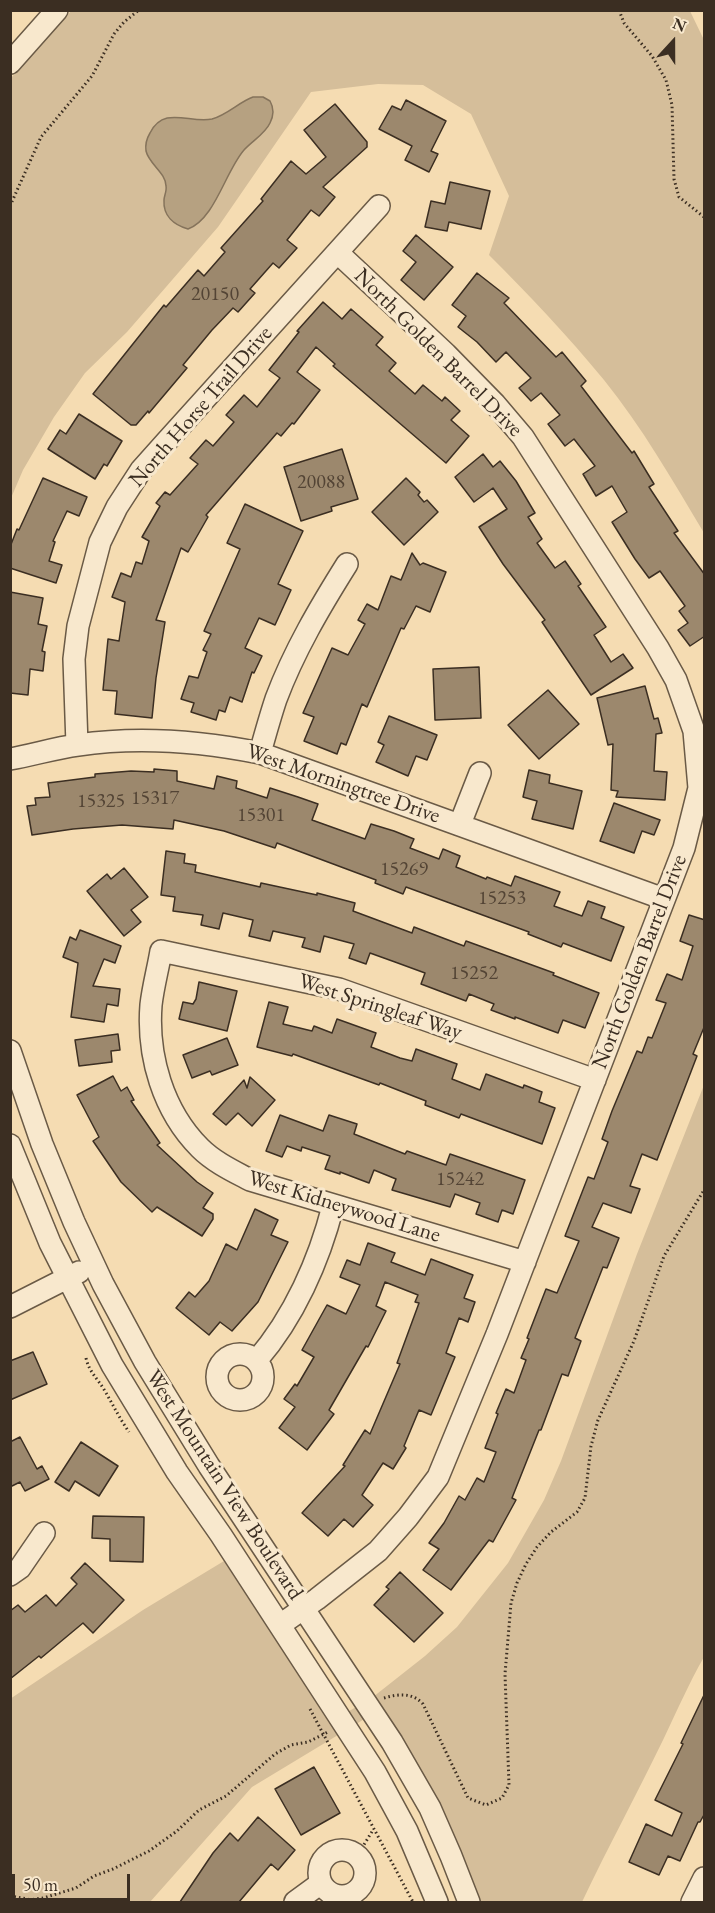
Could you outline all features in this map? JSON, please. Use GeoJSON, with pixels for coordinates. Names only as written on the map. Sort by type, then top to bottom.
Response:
{"type":"FeatureCollection","features":[{"type":"Feature","properties":{"kind":"street"},"geometry":{"type":"LineString","coordinates":[[10,63],[57,10]]}},
{"type":"Feature","properties":{"kind":"street","name":"North Horse Trail Drive"},"geometry":{"type":"LineString","coordinates":[[77,745],[74,659],[78,626],[100,542],[117,507],[141,470],[379,206]]}},
{"type":"Feature","properties":{"kind":"street","name":"North Golden Barrel Drive"},"geometry":{"type":"LineString","coordinates":[[280,1625],[378,1551],[408,1517],[438,1477],[466,1413],[684,848],[702,788],[694,731],[676,680],[658,648],[523,437],[495,404],[446,354],[338,253]]}},
{"type":"Feature","properties":{"kind":"street"},"geometry":{"type":"LineString","coordinates":[[260,753],[276,699],[300,645],[347,564]]}},
{"type":"Feature","properties":{"kind":"street","name":"West Morningtree Drive"},"geometry":{"type":"LineString","coordinates":[[10,759],[77,745],[160,740],[218,745],[260,753],[664,899]]}},
{"type":"Feature","properties":{"kind":"street","name":"West Morningtree Drive"},"geometry":{"type":"LineString","coordinates":[[460,824],[480,772]]}},
{"type":"Feature","properties":{"kind":"street","name":"West Springleaf Way"},"geometry":{"type":"LineString","coordinates":[[161,951],[339,989],[595,1080]]}},
{"type":"Feature","properties":{"kind":"street","name":"West Kidneywood Lane"},"geometry":{"type":"LineString","coordinates":[[161,951],[152,1004],[151,1033],[154,1064],[170,1107],[200,1148],[222,1165],[250,1180],[525,1262]]}},
{"type":"Feature","properties":{"kind":"street","name":"West Mountain View Boulevard"},"geometry":{"type":"LineString","coordinates":[[10,1051],[42,1144],[93,1265],[145,1362],[209,1466],[392,1742],[417,1784],[447,1845],[469,1902]]}},
{"type":"Feature","properties":{"kind":"street","name":"West Mountain View Boulevard"},"geometry":{"type":"LineString","coordinates":[[10,1145],[50,1243],[131,1399],[375,1772],[412,1841],[437,1902]]}},
{"type":"Feature","properties":{"kind":"street"},"geometry":{"type":"LineString","coordinates":[[256,1360],[270,1344],[294,1305],[320,1251],[333,1206]]}},
{"type":"Feature","properties":{"kind":"street"},"geometry":{"type":"LineString","coordinates":[[10,1307],[93,1265]]}},
{"type":"Feature","properties":{"kind":"street"},"geometry":{"type":"LineString","coordinates":[[10,1575],[20,1568],[44,1533]]}},
{"type":"Feature","properties":{"kind":"street"},"geometry":{"type":"LineString","coordinates":[[343,1850],[357,1856],[365,1869],[365,1876],[363,1883],[353,1894],[338,1896],[325,1889],[321,1883],[319,1868],[328,1855],[343,1850]]}},
{"type":"Feature","properties":{"kind":"street"},"geometry":{"type":"LineString","coordinates":[[694,1902],[705,1878]]}},
{"type":"Feature","properties":{"kind":"street"},"geometry":{"type":"LineString","coordinates":[[295,1902],[321,1883]]}},
{"type":"Feature","properties":{"kind":"path"},"geometry":{"type":"LineString","coordinates":[[10,206],[41,137],[92,76],[114,34],[124,22],[140,10]]}},
{"type":"Feature","properties":{"kind":"path"},"geometry":{"type":"LineString","coordinates":[[619,10],[624,23],[652,56],[666,80],[672,105],[674,179],[679,197],[705,217]]}},
{"type":"Feature","properties":{"kind":"path"},"geometry":{"type":"LineString","coordinates":[[378,1700],[404,1695],[417,1698],[423,1704],[468,1798],[486,1805],[497,1802],[506,1794],[509,1785],[506,1648],[511,1603],[517,1583],[537,1547],[551,1532],[577,1512],[585,1498],[591,1446],[598,1420],[634,1341],[664,1256],[705,1190]]}},
{"type":"Feature","properties":{"kind":"path"},"geometry":{"type":"LineString","coordinates":[[15,1902],[43,1898],[76,1888],[94,1876],[149,1851],[177,1831],[199,1810],[226,1796],[275,1754],[291,1745],[323,1736],[335,1728]]}},
{"type":"Feature","properties":{"kind":"path"},"geometry":{"type":"LineString","coordinates":[[357,1856],[373,1830]]}},
{"type":"Feature","properties":{"kind":"path"},"geometry":{"type":"LineString","coordinates":[[10,1896],[30,1899]]}},
{"type":"Feature","properties":{"kind":"shaded area"},"geometry":{"type":"Polygon","coordinates":[[[71,11],[690,11],[704,40],[704,533],[657,455],[618,398],[562,332],[489,255],[509,196],[471,114],[423,85],[378,84],[311,92],[218,227],[127,332],[85,373],[54,417],[23,470],[11,498],[11,78],[71,11]]]}},
{"type":"Feature","properties":{"kind":"shaded area"},"geometry":{"type":"Polygon","coordinates":[[[253,97],[263,97],[270,101],[273,114],[268,127],[237,159],[205,216],[188,229],[178,225],[165,211],[165,181],[146,151],[146,141],[150,133],[162,120],[178,117],[212,119],[253,97]]]}},
{"type":"Feature","properties":{"kind":"shaded area"},"geometry":{"type":"Polygon","coordinates":[[[704,1085],[704,1657],[582,1902],[479,1902],[453,1836],[381,1709],[252,1787],[150,1902],[11,1902],[10,1699],[143,1610],[224,1561],[329,1723],[373,1697],[457,1627],[508,1563],[544,1500],[561,1461],[637,1254],[704,1085]]]}},
{"type":"Feature","properties":{"kind":"building"},"geometry":{"type":"Polygon","coordinates":[[[406,100],[446,121],[431,151],[438,154],[429,172],[405,160],[412,146],[379,129],[392,106],[401,110],[406,100]]]}},
{"type":"Feature","properties":{"kind":"building"},"geometry":{"type":"Polygon","coordinates":[[[335,104],[367,142],[367,147],[323,187],[335,197],[319,216],[311,210],[287,240],[297,248],[279,268],[273,263],[250,289],[255,293],[238,312],[233,308],[212,330],[183,365],[187,368],[149,413],[148,411],[136,425],[131,425],[93,394],[164,305],[166,307],[198,270],[204,276],[225,252],[221,248],[263,201],[261,199],[291,161],[306,174],[326,157],[304,130],[335,104]]]}},
{"type":"Feature","properties":{"kind":"building"},"geometry":{"type":"Polygon","coordinates":[[[450,182],[490,191],[481,229],[449,222],[447,231],[425,227],[431,201],[445,204],[450,182]]]}},
{"type":"Feature","properties":{"kind":"building"},"geometry":{"type":"Polygon","coordinates":[[[416,235],[453,267],[424,300],[401,280],[416,262],[403,251],[416,235]]]}},
{"type":"Feature","properties":{"kind":"building"},"geometry":{"type":"Polygon","coordinates":[[[477,273],[509,298],[504,303],[556,357],[562,352],[586,381],[581,386],[632,453],[634,451],[654,484],[649,487],[678,531],[674,533],[705,575],[705,636],[690,646],[678,630],[688,623],[679,611],[685,606],[660,571],[649,578],[612,522],[627,512],[612,486],[596,496],[583,474],[595,466],[574,439],[565,446],[548,424],[560,415],[541,393],[531,401],[519,388],[531,378],[506,352],[496,362],[477,342],[458,327],[466,316],[452,305],[477,273]]]}},
{"type":"Feature","properties":{"kind":"building"},"geometry":{"type":"Polygon","coordinates":[[[323,302],[342,319],[351,309],[383,337],[376,345],[396,363],[389,371],[415,394],[423,385],[442,401],[445,397],[460,411],[451,420],[469,436],[446,463],[333,366],[335,364],[316,347],[297,372],[320,390],[294,424],[292,423],[281,436],[277,433],[206,515],[208,517],[188,552],[181,548],[156,620],[165,622],[152,718],[115,714],[117,691],[103,690],[108,639],[119,641],[125,602],[112,597],[121,573],[131,577],[136,562],[142,564],[149,541],[142,537],[160,506],[156,503],[165,492],[170,495],[198,464],[190,458],[206,440],[213,446],[234,422],[226,415],[244,395],[257,407],[280,378],[269,370],[299,332],[297,331],[323,302]]]}},
{"type":"Feature","properties":{"kind":"building"},"geometry":{"type":"Polygon","coordinates":[[[79,414],[122,441],[107,466],[104,464],[95,479],[48,449],[60,430],[66,434],[79,414]]]}},
{"type":"Feature","properties":{"kind":"building"},"geometry":{"type":"Polygon","coordinates":[[[342,449],[358,499],[331,507],[332,511],[301,521],[284,467],[342,449]]]}},
{"type":"Feature","properties":{"kind":"building"},"geometry":{"type":"Polygon","coordinates":[[[483,454],[493,467],[500,461],[516,481],[535,513],[528,517],[542,539],[537,543],[555,568],[565,561],[581,584],[578,586],[606,627],[594,635],[611,662],[623,654],[633,668],[591,695],[542,622],[545,620],[503,564],[479,527],[507,509],[493,488],[474,502],[455,477],[483,454]]]}},
{"type":"Feature","properties":{"kind":"building"},"geometry":{"type":"Polygon","coordinates":[[[43,478],[87,497],[79,516],[67,511],[53,541],[55,542],[49,561],[62,565],[56,583],[10,568],[10,547],[43,478]]]}},
{"type":"Feature","properties":{"kind":"building"},"geometry":{"type":"Polygon","coordinates":[[[406,478],[420,492],[418,495],[424,502],[427,500],[438,512],[404,545],[372,512],[406,478]]]}},
{"type":"Feature","properties":{"kind":"building"},"geometry":{"type":"Polygon","coordinates":[[[245,504],[303,531],[278,584],[291,590],[275,625],[259,618],[245,648],[262,656],[254,673],[252,672],[242,702],[230,697],[225,712],[219,710],[216,720],[191,712],[194,703],[181,699],[189,676],[198,678],[207,652],[203,650],[211,634],[204,631],[240,549],[227,543],[245,504]]]}},
{"type":"Feature","properties":{"kind":"building"},"geometry":{"type":"Polygon","coordinates":[[[412,553],[420,565],[423,563],[446,572],[430,612],[416,606],[404,629],[401,628],[367,707],[362,704],[346,745],[341,743],[337,754],[304,741],[314,717],[303,713],[332,648],[348,655],[365,624],[358,620],[367,604],[378,610],[391,576],[401,580],[412,553]]]}},
{"type":"Feature","properties":{"kind":"building"},"geometry":{"type":"Polygon","coordinates":[[[10,592],[43,598],[38,624],[47,626],[42,651],[45,652],[43,671],[30,669],[28,695],[10,693],[10,592]]]}},
{"type":"Feature","properties":{"kind":"building"},"geometry":{"type":"Polygon","coordinates":[[[479,667],[481,718],[435,720],[433,669],[479,667]]]}},
{"type":"Feature","properties":{"kind":"building"},"geometry":{"type":"Polygon","coordinates":[[[645,686],[654,719],[658,718],[662,733],[656,734],[654,771],[667,772],[665,800],[616,797],[618,791],[611,790],[613,744],[608,745],[597,698],[645,686]]]}},
{"type":"Feature","properties":{"kind":"building"},"geometry":{"type":"Polygon","coordinates":[[[548,690],[579,724],[539,759],[508,725],[548,690]]]}},
{"type":"Feature","properties":{"kind":"building"},"geometry":{"type":"Polygon","coordinates":[[[389,716],[437,735],[427,760],[416,756],[408,776],[376,762],[384,745],[378,742],[389,716]]]}},
{"type":"Feature","properties":{"kind":"building"},"geometry":{"type":"Polygon","coordinates":[[[154,769],[177,771],[177,781],[214,789],[217,776],[237,781],[236,788],[267,798],[270,788],[298,797],[318,804],[312,820],[365,839],[371,824],[394,831],[414,839],[410,848],[439,859],[443,849],[460,856],[456,867],[486,879],[487,877],[511,886],[515,876],[560,892],[554,906],[582,916],[588,901],[605,907],[601,918],[624,927],[611,961],[563,943],[561,947],[528,934],[529,932],[406,887],[403,894],[375,883],[376,880],[277,843],[275,848],[224,831],[174,820],[173,829],[122,825],[32,835],[27,806],[36,805],[35,798],[50,797],[48,783],[95,777],[95,774],[154,772],[154,769]]]}},
{"type":"Feature","properties":{"kind":"building"},"geometry":{"type":"Polygon","coordinates":[[[529,770],[550,775],[549,783],[582,791],[573,829],[532,819],[537,801],[523,797],[529,770]]]}},
{"type":"Feature","properties":{"kind":"building"},"geometry":{"type":"Polygon","coordinates":[[[614,803],[660,820],[654,835],[642,831],[634,853],[600,841],[614,803]]]}},
{"type":"Feature","properties":{"kind":"building"},"geometry":{"type":"Polygon","coordinates":[[[166,851],[185,854],[184,863],[196,865],[195,872],[260,887],[261,883],[317,895],[317,893],[355,903],[353,911],[412,933],[414,927],[464,946],[466,941],[554,973],[553,975],[599,993],[585,1028],[563,1020],[558,1033],[491,1010],[494,1004],[469,994],[466,1001],[421,984],[425,973],[370,953],[366,964],[349,958],[354,944],[324,936],[320,952],[302,947],[305,938],[273,931],[270,941],[249,936],[253,920],[223,913],[219,929],[201,925],[203,915],[173,911],[175,897],[161,895],[166,851]]]}},
{"type":"Feature","properties":{"kind":"building"},"geometry":{"type":"Polygon","coordinates":[[[124,868],[148,897],[131,910],[141,922],[124,936],[87,891],[107,874],[111,879],[124,868]]]}},
{"type":"Feature","properties":{"kind":"building"},"geometry":{"type":"Polygon","coordinates":[[[689,915],[705,920],[705,1025],[693,1054],[697,1056],[657,1160],[642,1154],[630,1186],[640,1189],[631,1213],[603,1203],[592,1227],[619,1238],[607,1268],[603,1267],[575,1338],[581,1341],[568,1376],[562,1374],[512,1498],[516,1500],[493,1542],[489,1540],[451,1590],[423,1570],[439,1549],[429,1543],[444,1523],[459,1496],[465,1500],[477,1478],[484,1482],[496,1452],[485,1448],[498,1414],[496,1413],[506,1389],[514,1393],[526,1360],[521,1358],[529,1339],[527,1338],[546,1289],[557,1293],[579,1241],[565,1236],[588,1177],[594,1179],[608,1142],[602,1139],[612,1111],[637,1051],[642,1053],[648,1037],[652,1038],[666,1003],[656,1000],[667,974],[682,980],[693,946],[680,941],[689,915]]]}},
{"type":"Feature","properties":{"kind":"building"},"geometry":{"type":"Polygon","coordinates":[[[80,930],[121,946],[115,963],[104,959],[93,986],[120,989],[118,1006],[107,1004],[104,1022],[71,1017],[78,963],[63,957],[70,937],[76,940],[80,930]]]}},
{"type":"Feature","properties":{"kind":"building"},"geometry":{"type":"Polygon","coordinates":[[[199,982],[237,991],[227,1031],[179,1019],[183,1002],[193,1004],[196,999],[199,982]]]}},
{"type":"Feature","properties":{"kind":"building"},"geometry":{"type":"Polygon","coordinates":[[[269,1002],[288,1007],[283,1024],[312,1031],[314,1026],[332,1033],[337,1019],[376,1033],[371,1047],[400,1058],[412,1061],[416,1049],[457,1064],[452,1079],[480,1090],[486,1074],[523,1088],[524,1085],[542,1092],[539,1102],[555,1108],[542,1144],[461,1114],[459,1118],[425,1105],[426,1101],[380,1083],[379,1085],[293,1054],[292,1056],[257,1047],[269,1002]]]}},
{"type":"Feature","properties":{"kind":"building"},"geometry":{"type":"Polygon","coordinates":[[[118,1034],[120,1050],[111,1051],[112,1062],[79,1066],[75,1040],[118,1034]]]}},
{"type":"Feature","properties":{"kind":"building"},"geometry":{"type":"Polygon","coordinates":[[[227,1038],[238,1065],[212,1075],[210,1071],[192,1078],[183,1055],[227,1038]]]}},
{"type":"Feature","properties":{"kind":"building"},"geometry":{"type":"Polygon","coordinates":[[[113,1076],[121,1091],[127,1087],[134,1100],[131,1101],[160,1143],[157,1145],[197,1182],[213,1193],[203,1208],[213,1214],[213,1219],[202,1236],[157,1207],[152,1212],[121,1182],[93,1141],[99,1137],[77,1095],[113,1076]]]}},
{"type":"Feature","properties":{"kind":"building"},"geometry":{"type":"Polygon","coordinates":[[[250,1077],[275,1100],[252,1126],[238,1113],[226,1125],[213,1114],[244,1080],[247,1088],[250,1077]]]}},
{"type":"Feature","properties":{"kind":"building"},"geometry":{"type":"Polygon","coordinates":[[[280,1115],[323,1131],[329,1115],[357,1124],[354,1134],[405,1154],[407,1151],[446,1165],[450,1154],[525,1180],[513,1214],[502,1210],[498,1222],[476,1214],[480,1203],[455,1194],[450,1207],[392,1190],[396,1179],[374,1170],[369,1183],[325,1169],[330,1156],[302,1147],[301,1151],[287,1146],[282,1157],[266,1151],[280,1115]]]}},
{"type":"Feature","properties":{"kind":"building"},"geometry":{"type":"Polygon","coordinates":[[[255,1209],[278,1220],[271,1235],[288,1242],[258,1302],[232,1331],[220,1322],[209,1335],[176,1308],[189,1292],[195,1297],[209,1281],[226,1244],[237,1250],[255,1209]]]}},
{"type":"Feature","properties":{"kind":"building"},"geometry":{"type":"Polygon","coordinates":[[[368,1243],[395,1253],[391,1262],[425,1275],[431,1259],[473,1275],[464,1298],[475,1302],[468,1322],[459,1318],[446,1353],[455,1357],[431,1415],[419,1410],[404,1446],[406,1448],[393,1469],[383,1463],[362,1495],[373,1505],[353,1527],[344,1519],[328,1536],[302,1513],[345,1466],[343,1465],[365,1430],[370,1434],[400,1364],[397,1363],[419,1303],[415,1302],[418,1295],[385,1282],[376,1306],[386,1311],[368,1347],[366,1346],[329,1410],[334,1414],[307,1450],[279,1428],[295,1407],[284,1399],[295,1384],[297,1386],[314,1357],[302,1350],[327,1305],[346,1314],[360,1285],[340,1277],[347,1260],[360,1265],[368,1243]]]}},
{"type":"Feature","properties":{"kind":"building"},"geometry":{"type":"Polygon","coordinates":[[[33,1352],[47,1384],[10,1400],[10,1361],[33,1352]]]}},
{"type":"Feature","properties":{"kind":"building"},"geometry":{"type":"Polygon","coordinates":[[[20,1437],[37,1469],[42,1466],[49,1479],[25,1491],[20,1482],[10,1487],[10,1442],[20,1437]]]}},
{"type":"Feature","properties":{"kind":"building"},"geometry":{"type":"Polygon","coordinates":[[[81,1442],[118,1466],[99,1496],[75,1481],[69,1491],[55,1482],[81,1442]]]}},
{"type":"Feature","properties":{"kind":"building"},"geometry":{"type":"Polygon","coordinates":[[[93,1516],[144,1517],[143,1562],[110,1561],[110,1539],[92,1538],[93,1516]]]}},
{"type":"Feature","properties":{"kind":"building"},"geometry":{"type":"Polygon","coordinates":[[[85,1563],[124,1600],[93,1633],[83,1623],[41,1658],[39,1656],[10,1679],[10,1611],[18,1605],[25,1612],[46,1595],[56,1606],[77,1584],[71,1578],[85,1563]]]}},
{"type":"Feature","properties":{"kind":"building"},"geometry":{"type":"Polygon","coordinates":[[[400,1572],[443,1613],[414,1642],[374,1605],[389,1589],[386,1587],[400,1572]]]}},
{"type":"Feature","properties":{"kind":"building"},"geometry":{"type":"Polygon","coordinates":[[[705,1693],[705,1813],[698,1822],[680,1861],[668,1856],[659,1875],[629,1862],[646,1824],[672,1836],[682,1813],[655,1800],[705,1693]]]}},
{"type":"Feature","properties":{"kind":"building"},"geometry":{"type":"Polygon","coordinates":[[[314,1767],[340,1813],[301,1835],[275,1789],[314,1767]]]}},
{"type":"Feature","properties":{"kind":"building"},"geometry":{"type":"Polygon","coordinates":[[[258,1817],[295,1850],[278,1870],[271,1864],[239,1902],[180,1902],[213,1853],[230,1833],[238,1841],[258,1817]]]}}]}
